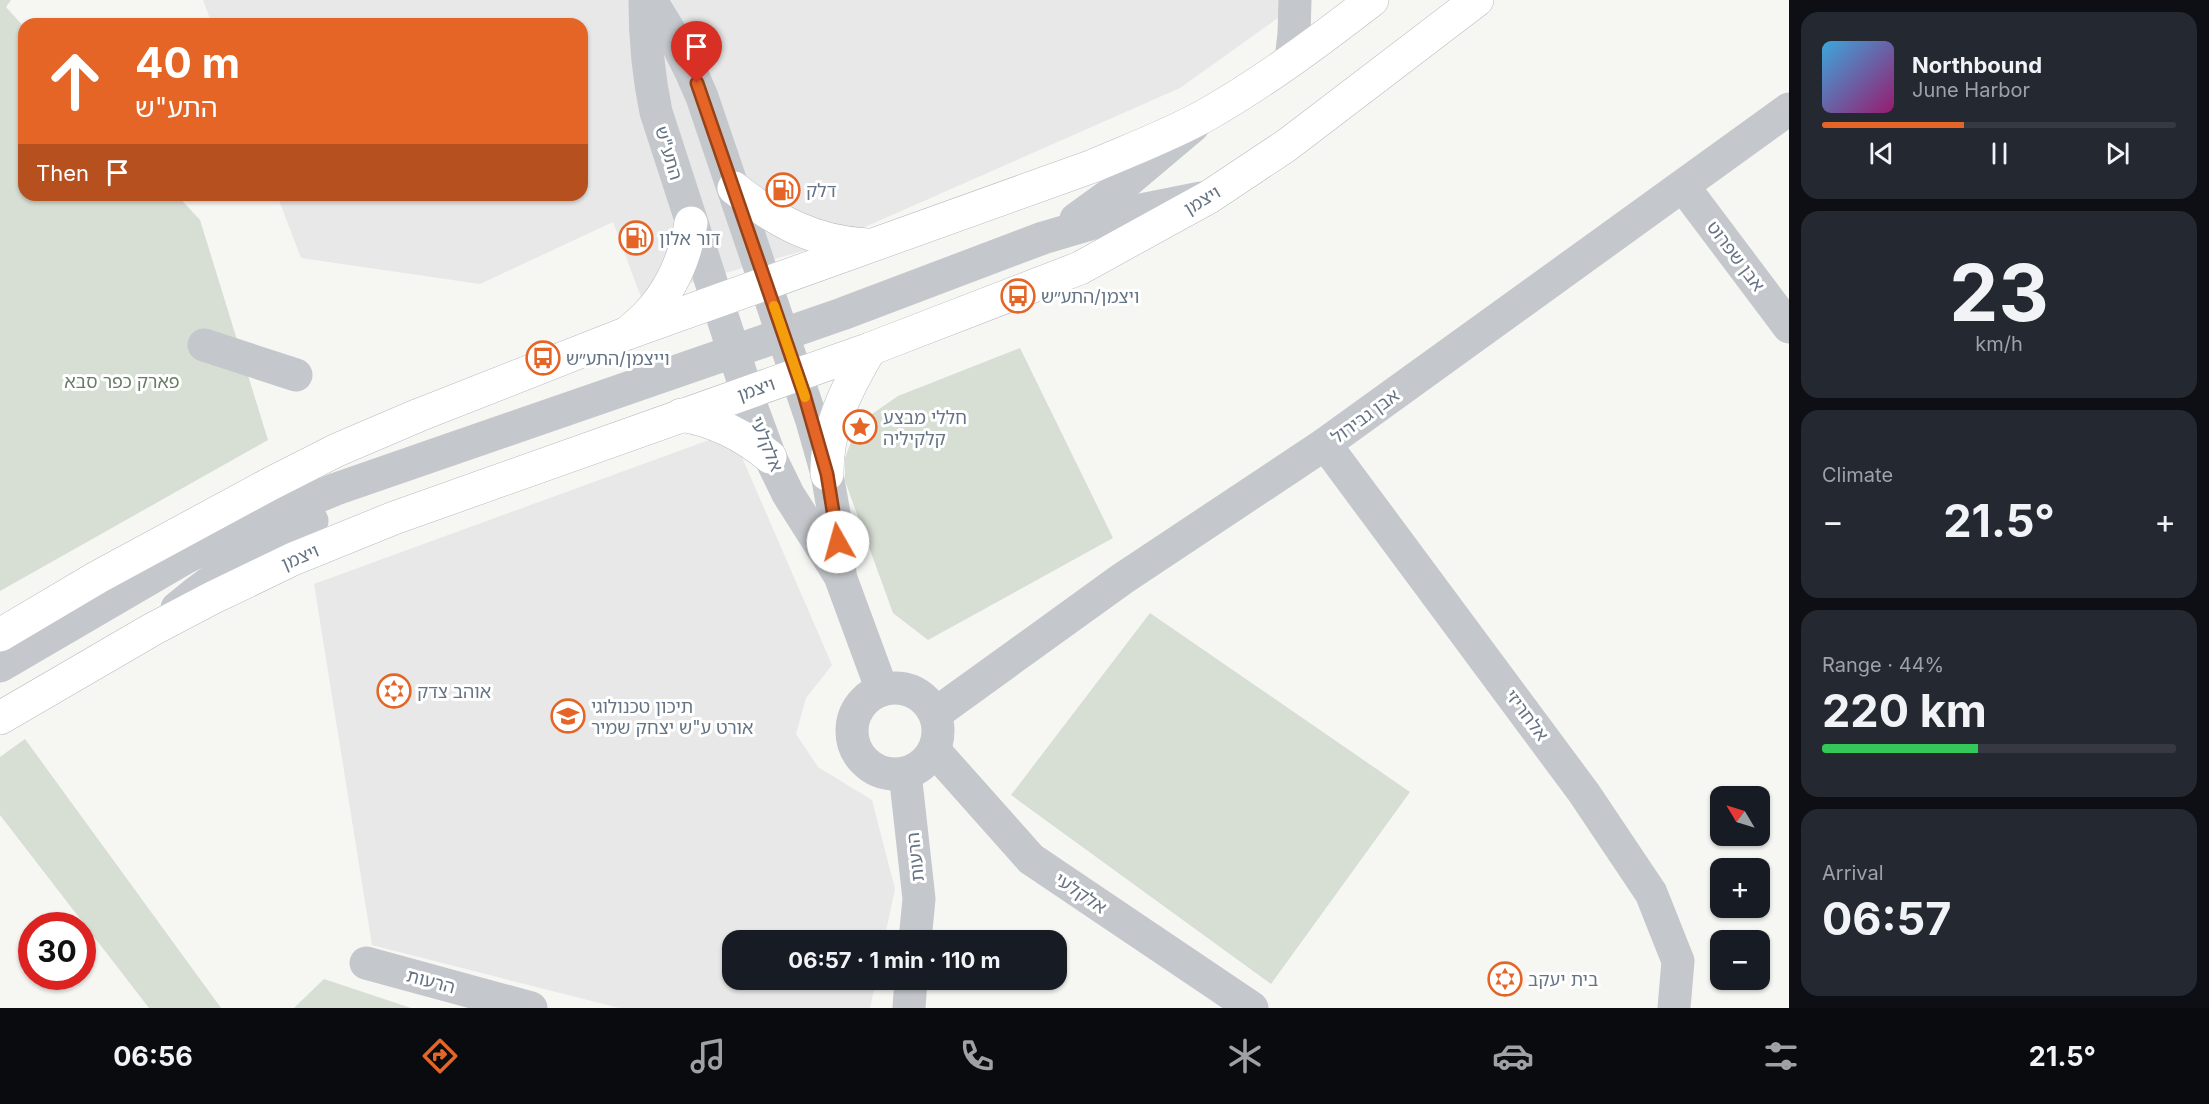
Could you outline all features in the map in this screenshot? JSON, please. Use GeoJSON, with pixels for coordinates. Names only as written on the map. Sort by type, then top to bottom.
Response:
{"type":"FeatureCollection","features":[{"type":"Feature","properties":{"kind":"main road"},"geometry":{"type":"LineString","coordinates":[[0,635],[98,577],[337,450],[418,415],[625,334],[1093,166],[1204,116],[1291,60],[1372,0]]}},
{"type":"Feature","properties":{"kind":"main road","name":"ויצמן"},"geometry":{"type":"LineString","coordinates":[[0,718],[153,629],[283,564],[343,539],[394,518],[870,349],[1080,268],[1209,197],[1287,145],[1477,0]]}},
{"type":"Feature","properties":{"kind":"main road"},"geometry":{"type":"LineString","coordinates":[[734,188],[754,204],[809,235],[845,243],[875,245]]}},
{"type":"Feature","properties":{"kind":"main road"},"geometry":{"type":"LineString","coordinates":[[625,334],[651,311],[670,286],[687,245],[691,223]]}},
{"type":"Feature","properties":{"kind":"main road"},"geometry":{"type":"LineString","coordinates":[[827,474],[827,453],[834,424],[849,387],[870,349]]}},
{"type":"Feature","properties":{"kind":"main road"},"geometry":{"type":"LineString","coordinates":[[681,415],[704,420],[736,432],[770,457]]}},
{"type":"Feature","properties":{"kind":"street","name":"התע\"ש"},"geometry":{"type":"LineString","coordinates":[[645,0],[645,48],[656,112],[717,302]]}},
{"type":"Feature","properties":{"kind":"street"},"geometry":{"type":"LineString","coordinates":[[650,0],[691,69],[798,375]]}},
{"type":"Feature","properties":{"kind":"street"},"geometry":{"type":"LineString","coordinates":[[1291,60],[1295,0]]}},
{"type":"Feature","properties":{"kind":"street","name":"אבן גבירול"},"geometry":{"type":"LineString","coordinates":[[935,714],[1122,579],[1326,444],[1789,109]]}},
{"type":"Feature","properties":{"kind":"street"},"geometry":{"type":"LineString","coordinates":[[1043,238],[1077,218],[1123,185],[1204,116]]}},
{"type":"Feature","properties":{"kind":"street","name":"אבן שפרוט"},"geometry":{"type":"LineString","coordinates":[[1683,186],[1789,327]]}},
{"type":"Feature","properties":{"kind":"street"},"geometry":{"type":"LineString","coordinates":[[0,666],[185,558],[266,519],[336,489],[784,334],[1043,238],[1131,212],[1209,197]]}},
{"type":"Feature","properties":{"kind":"street","name":"אלקלעי"},"geometry":{"type":"LineString","coordinates":[[717,302],[770,457],[793,502],[840,576],[882,690]]}},
{"type":"Feature","properties":{"kind":"street"},"geometry":{"type":"LineString","coordinates":[[204,345],[296,375]]}},
{"type":"Feature","properties":{"kind":"street","name":"אלקלעי"},"geometry":{"type":"LineString","coordinates":[[798,375],[827,474],[836,525],[840,576]]}},
{"type":"Feature","properties":{"kind":"street"},"geometry":{"type":"LineString","coordinates":[[153,629],[206,584],[263,546],[356,499],[506,430]]}},
{"type":"Feature","properties":{"kind":"street","name":"אלחריזי"},"geometry":{"type":"LineString","coordinates":[[1326,444],[1584,793],[1651,893],[1678,961],[1674,1008]]}},
{"type":"Feature","properties":{"kind":"street"},"geometry":{"type":"LineString","coordinates":[[895,688],[910,691],[927,701],[935,714],[938,736],[934,750],[919,767],[905,773],[884,773],[870,767],[861,758],[854,745],[853,723],[859,709],[869,697],[882,690],[895,688]]}},
{"type":"Feature","properties":{"kind":"street","name":"אלקלעי"},"geometry":{"type":"LineString","coordinates":[[934,750],[1031,859],[1252,1008]]}},
{"type":"Feature","properties":{"kind":"street","name":"הרעות"},"geometry":{"type":"LineString","coordinates":[[905,773],[919,899],[916,930]]}},
{"type":"Feature","properties":{"kind":"street","name":"הרעות"},"geometry":{"type":"LineString","coordinates":[[366,963],[531,1008]]}},
{"type":"Feature","properties":{"kind":"street"},"geometry":{"type":"LineString","coordinates":[[909,1008],[910,990]]}},
{"type":"Feature","properties":{"kind":"shaded area"},"geometry":{"type":"Polygon","coordinates":[[[203,0],[1303,0],[1180,88],[824,245],[641,297],[613,222],[480,284],[301,258],[279,201],[588,201],[588,18],[210,18],[203,0]]]}},
{"type":"Feature","properties":{"kind":"shaded area","name":"תיכון טכנולוגי אורט ע\"ש יצחק שמיר"},"geometry":{"type":"Polygon","coordinates":[[[731,432],[832,665],[806,698],[796,734],[818,767],[872,800],[895,889],[886,930],[722,930],[722,990],[874,990],[870,1008],[619,1008],[372,945],[314,584],[731,432]]]}},
{"type":"Feature","properties":{"kind":"green space","name":"פארק כפר סבא"},"geometry":{"type":"Polygon","coordinates":[[[0,0],[11,0],[6,7],[18,20],[18,201],[183,201],[200,220],[268,440],[0,591],[0,0]]]}},
{"type":"Feature","properties":{"kind":"green space"},"geometry":{"type":"Polygon","coordinates":[[[1020,348],[1113,538],[928,640],[893,613],[845,481],[845,458],[852,439],[872,414],[898,396],[1020,348]]]}},
{"type":"Feature","properties":{"kind":"green space"},"geometry":{"type":"Polygon","coordinates":[[[1150,613],[1410,792],[1271,984],[1011,795],[1150,613]]]}},
{"type":"Feature","properties":{"kind":"green space"},"geometry":{"type":"Polygon","coordinates":[[[25,739],[221,1008],[149,1008],[96,939],[96,912],[75,912],[0,815],[0,757],[25,739]]]}},
{"type":"Feature","properties":{"kind":"green space"},"geometry":{"type":"Polygon","coordinates":[[[324,979],[411,1008],[294,1008],[324,979]]]}},
{"type":"Feature","properties":{"kind":"slow traffic"},"geometry":{"type":"LineString","coordinates":[[774,306],[805,397]]}},
{"type":"Feature","properties":{"kind":"place","name":"דלק"},"geometry":{"type":"Point","coordinates":[783,190]}},
{"type":"Feature","properties":{"kind":"place","name":"דור אלון"},"geometry":{"type":"Point","coordinates":[636,238]}},
{"type":"Feature","properties":{"kind":"place","name":"ויצמן/התע״ש"},"geometry":{"type":"Point","coordinates":[1018,296]}},
{"type":"Feature","properties":{"kind":"place","name":"וייצמן/התע״ש"},"geometry":{"type":"Point","coordinates":[543,358]}},
{"type":"Feature","properties":{"kind":"place","name":"חללי מבצע קלקיליה"},"geometry":{"type":"Point","coordinates":[860,427]}},
{"type":"Feature","properties":{"kind":"place","name":"אוהב צדק"},"geometry":{"type":"Point","coordinates":[394,691]}},
{"type":"Feature","properties":{"kind":"place","name":"תיכון טכנולוגי אורט ע\"ש יצחק שמיר"},"geometry":{"type":"Point","coordinates":[568,716]}},
{"type":"Feature","properties":{"kind":"place","name":"בית יעקב"},"geometry":{"type":"Point","coordinates":[1505,979]}},
{"type":"Feature","properties":{"kind":"route"},"geometry":{"type":"LineString","coordinates":[[697,83],[804,394],[827,474],[838,542]]}}]}
